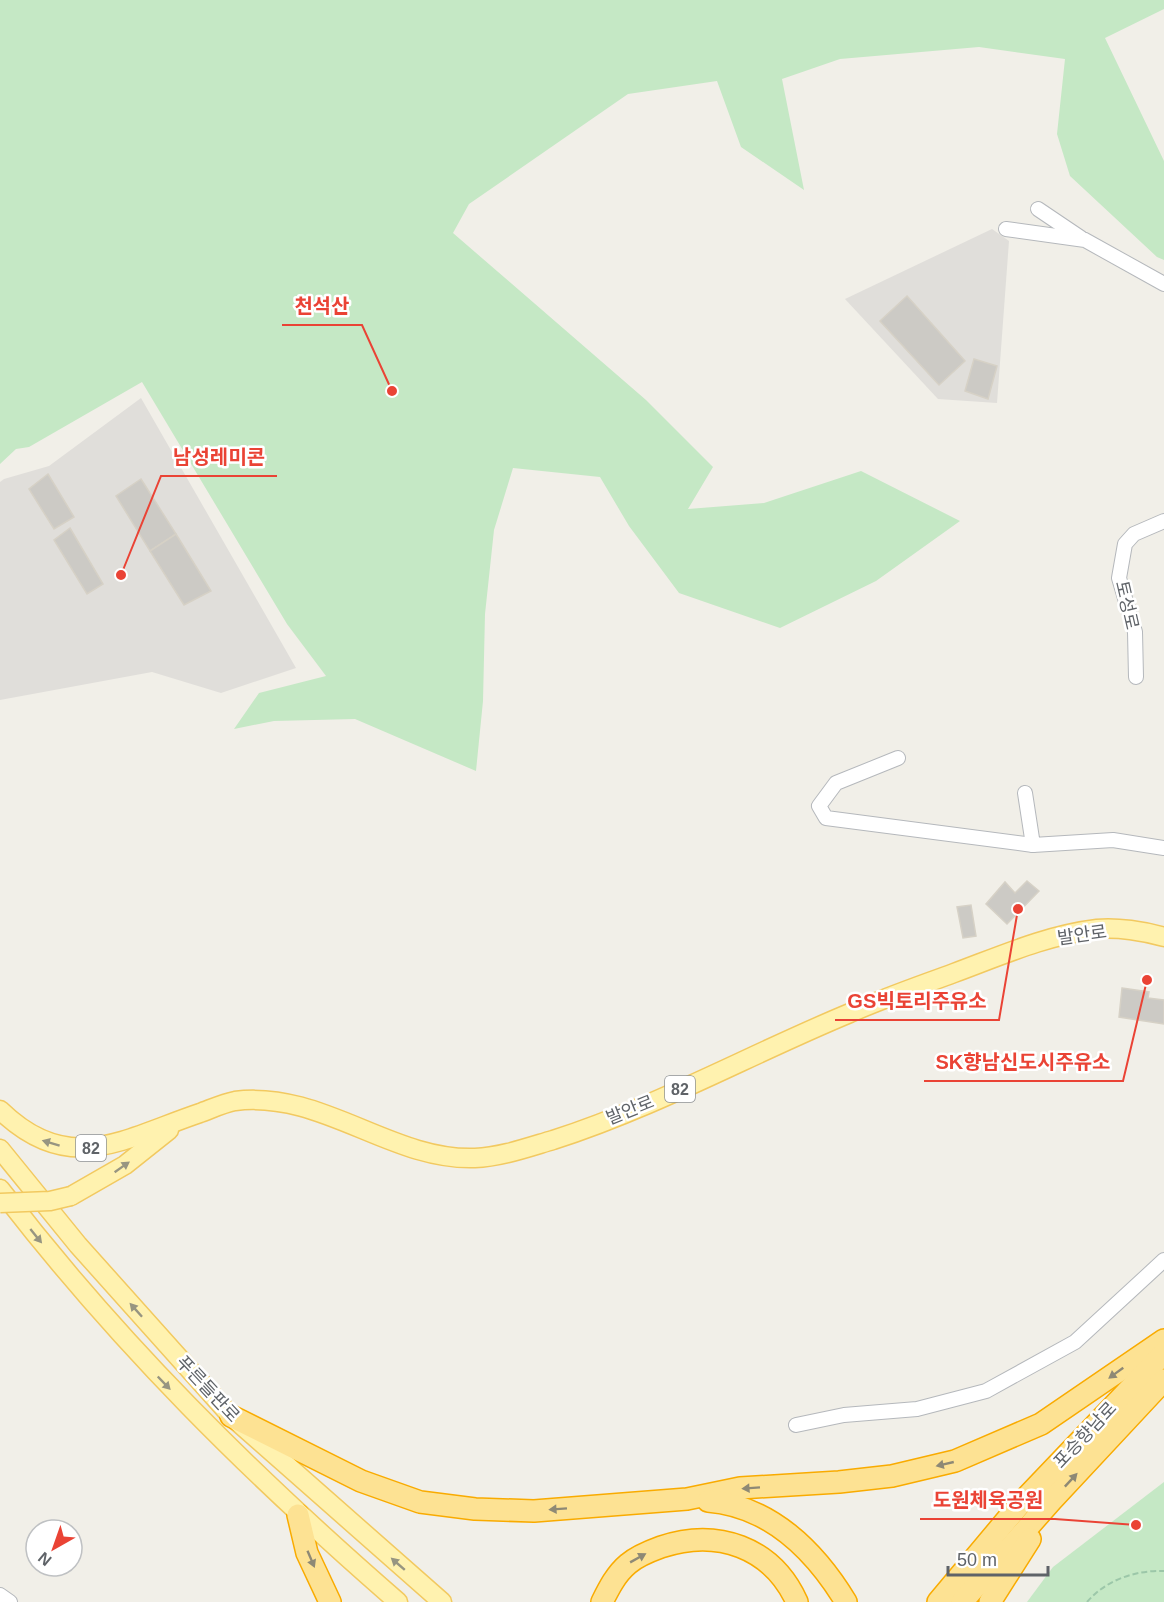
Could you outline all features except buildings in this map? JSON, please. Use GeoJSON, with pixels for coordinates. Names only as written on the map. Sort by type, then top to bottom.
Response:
{"type":"FeatureCollection","features":[{"type":"Feature","properties":{"kind":"highway"},"geometry":{"type":"LineString","coordinates":[[231,1416],[361,1481],[420,1502],[474,1509],[534,1511],[687,1499],[740,1488],[892,1476],[955,1461],[1041,1424],[1164,1340]]}},
{"type":"Feature","properties":{"kind":"highway","name":"포승향남로"},"geometry":{"type":"LineString","coordinates":[[938,1602],[1020,1504],[1164,1353]]}},
{"type":"Feature","properties":{"kind":"highway","name":"포승향남로"},"geometry":{"type":"LineString","coordinates":[[962,1602],[1052,1500],[1164,1380]]}},
{"type":"Feature","properties":{"kind":"highway"},"geometry":{"type":"LineString","coordinates":[[687,1499],[734,1503],[774,1524],[804,1547],[827,1570],[846,1602]]}},
{"type":"Feature","properties":{"kind":"highway"},"geometry":{"type":"LineString","coordinates":[[990,1602],[1009,1576],[1052,1500]]}},
{"type":"Feature","properties":{"kind":"highway"},"geometry":{"type":"LineString","coordinates":[[298,1515],[307,1553],[330,1602]]}},
{"type":"Feature","properties":{"kind":"highway"},"geometry":{"type":"LineString","coordinates":[[602,1602],[619,1573],[629,1563],[676,1542],[696,1540],[718,1540],[758,1554],[777,1569],[797,1602]]}},
{"type":"Feature","properties":{"kind":"main road","name":"발안로"},"geometry":{"type":"LineString","coordinates":[[188,1117],[235,1101],[292,1105],[326,1112],[430,1152],[475,1158],[557,1139],[636,1108],[849,1013],[1032,944],[1098,929],[1150,933],[1164,937]]}},
{"type":"Feature","properties":{"kind":"main road","name":"82"},"geometry":{"type":"LineString","coordinates":[[0,1110],[15,1125],[46,1143],[75,1149],[103,1147],[188,1117]]}},
{"type":"Feature","properties":{"kind":"main road","name":"82"},"geometry":{"type":"LineString","coordinates":[[0,1203],[50,1201],[71,1196],[125,1165],[188,1117]]}},
{"type":"Feature","properties":{"kind":"main road","name":"푸른들판로"},"geometry":{"type":"LineString","coordinates":[[0,1149],[78,1245],[231,1416],[442,1602]]}},
{"type":"Feature","properties":{"kind":"main road","name":"푸른들판로"},"geometry":{"type":"LineString","coordinates":[[0,1189],[71,1278],[141,1359],[298,1515],[398,1602]]}},
{"type":"Feature","properties":{"kind":"lane"},"geometry":{"type":"LineString","coordinates":[[1038,209],[1085,240],[1164,284]]}},
{"type":"Feature","properties":{"kind":"lane"},"geometry":{"type":"LineString","coordinates":[[1006,229],[1085,240]]}},
{"type":"Feature","properties":{"kind":"lane","name":"토성로"},"geometry":{"type":"LineString","coordinates":[[1136,677],[1135,632],[1119,578],[1125,544],[1134,534],[1164,521]]}},
{"type":"Feature","properties":{"kind":"lane"},"geometry":{"type":"LineString","coordinates":[[898,758],[836,783],[819,806],[826,818],[1033,845],[1113,840],[1164,848]]}},
{"type":"Feature","properties":{"kind":"lane"},"geometry":{"type":"LineString","coordinates":[[1025,793],[1033,845]]}},
{"type":"Feature","properties":{"kind":"lane"},"geometry":{"type":"LineString","coordinates":[[796,1425],[844,1414],[917,1409],[986,1391],[1075,1342],[1164,1260]]}},
{"type":"Feature","properties":{"kind":"lane"},"geometry":{"type":"LineString","coordinates":[[0,1595],[10,1602]]}},
{"type":"Feature","properties":{"kind":"path"},"geometry":{"type":"LineString","coordinates":[[1087,1602],[1098,1590],[1112,1582],[1140,1574],[1164,1571]]}},
{"type":"Feature","properties":{"kind":"shaded area"},"geometry":{"type":"Polygon","coordinates":[[[992,229],[1009,241],[997,403],[938,399],[845,299],[992,229]]]}},
{"type":"Feature","properties":{"kind":"shaded area"},"geometry":{"type":"Polygon","coordinates":[[[141,398],[296,668],[221,693],[152,672],[0,700],[0,482],[49,466],[141,398]]]}},
{"type":"Feature","properties":{"kind":"green space"},"geometry":{"type":"Polygon","coordinates":[[[0,0],[1164,0],[1164,9],[1105,38],[1164,161],[1164,260],[1157,257],[1070,176],[1057,134],[1065,59],[979,47],[840,59],[782,79],[804,190],[741,147],[717,81],[628,94],[469,204],[453,233],[646,400],[713,467],[688,509],[764,503],[861,471],[960,521],[876,581],[780,628],[679,593],[629,526],[600,477],[513,468],[494,530],[485,614],[483,701],[476,771],[355,719],[274,721],[234,729],[259,693],[326,676],[287,624],[142,382],[29,447],[16,449],[0,464],[0,0]]]}},
{"type":"Feature","properties":{"kind":"green space"},"geometry":{"type":"Polygon","coordinates":[[[1164,1482],[1164,1602],[1027,1602],[1053,1567],[1164,1482]]]}},
{"type":"Feature","properties":{"kind":"place","name":"천석산"},"geometry":{"type":"Point","coordinates":[392,391]}},
{"type":"Feature","properties":{"kind":"place","name":"남성레미콘"},"geometry":{"type":"Point","coordinates":[121,575]}},
{"type":"Feature","properties":{"kind":"place","name":"GS빅토리주유소"},"geometry":{"type":"Point","coordinates":[1018,909]}},
{"type":"Feature","properties":{"kind":"place","name":"SK향남신도시주유소"},"geometry":{"type":"Point","coordinates":[1147,980]}},
{"type":"Feature","properties":{"kind":"place","name":"도원체육공원"},"geometry":{"type":"Point","coordinates":[1136,1525]}}]}
